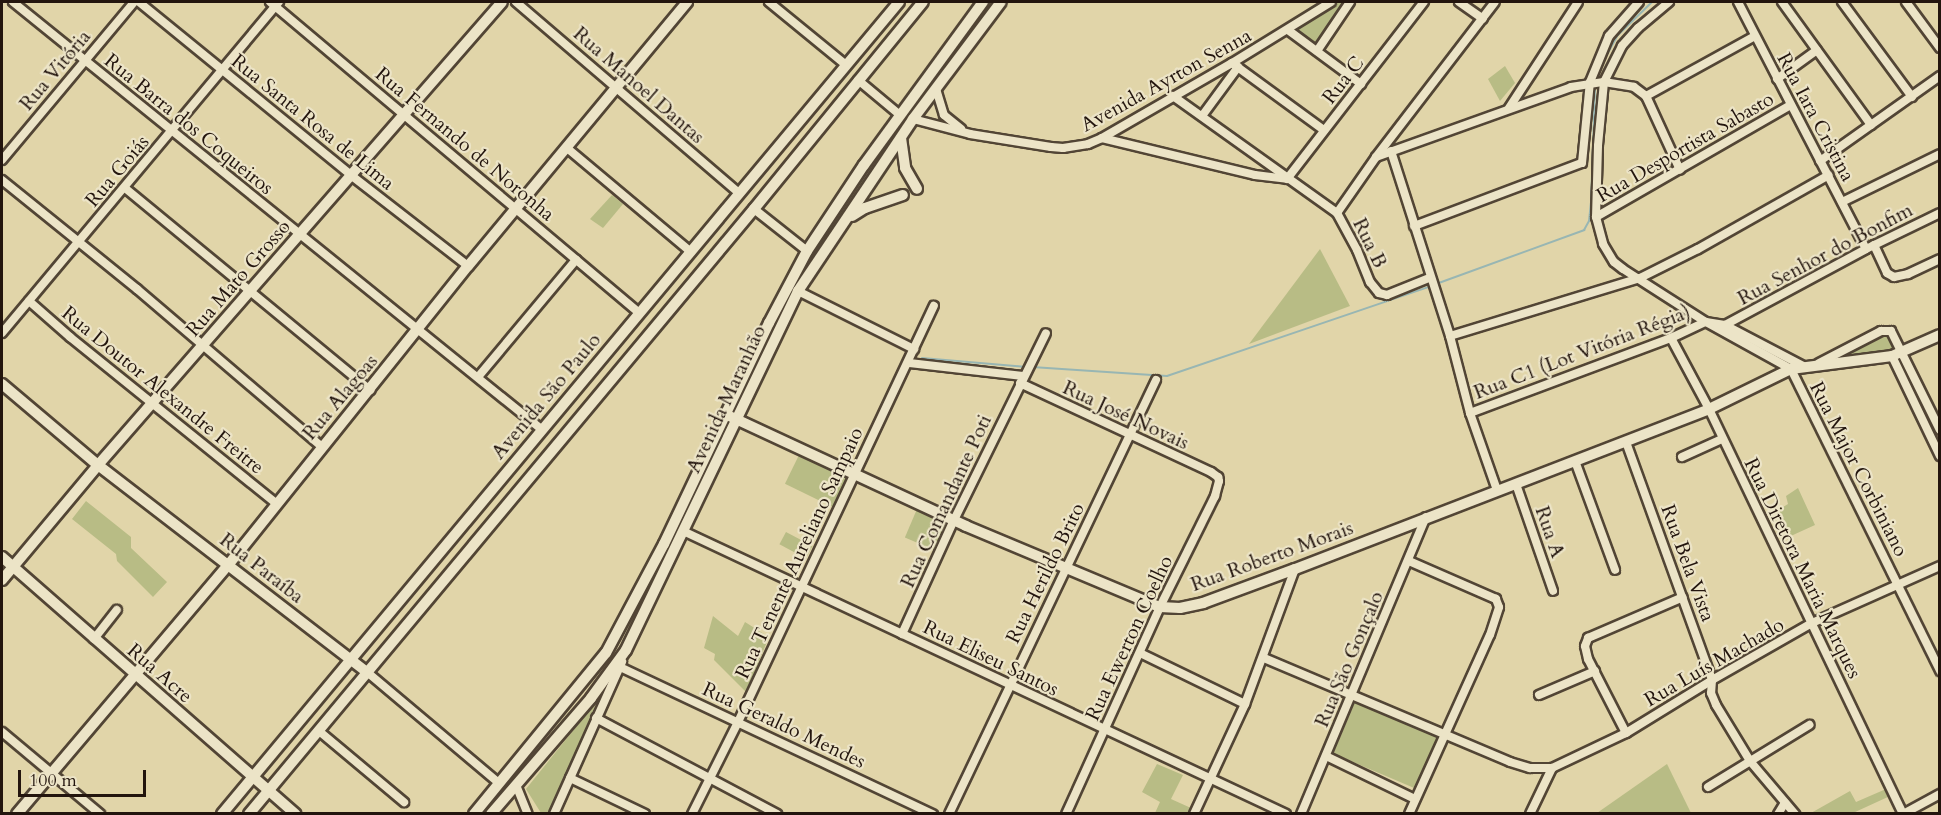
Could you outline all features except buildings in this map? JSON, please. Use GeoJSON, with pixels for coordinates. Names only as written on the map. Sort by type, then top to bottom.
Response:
{"type":"FeatureCollection","features":[{"type":"Feature","properties":{"kind":"main road","name":"Rua Mato Grosso"},"geometry":{"type":"LineString","coordinates":[[2,579],[98,465],[502,2]]}},
{"type":"Feature","properties":{"kind":"main road","name":"Rua Alagoas"},"geometry":{"type":"LineString","coordinates":[[17,813],[229,564],[468,266],[687,2]]}},
{"type":"Feature","properties":{"kind":"main road","name":"Avenida São Paulo"},"geometry":{"type":"LineString","coordinates":[[222,813],[899,2]]}},
{"type":"Feature","properties":{"kind":"main road","name":"Avenida São Paulo"},"geometry":{"type":"LineString","coordinates":[[249,813],[754,209],[923,2]]}},
{"type":"Feature","properties":{"kind":"main road","name":"Avenida Maranhão"},"geometry":{"type":"LineString","coordinates":[[491,813],[591,698],[626,650],[683,531],[730,417],[807,251],[900,115],[983,2]]}},
{"type":"Feature","properties":{"kind":"main road","name":"Avenida Maranhão"},"geometry":{"type":"LineString","coordinates":[[474,813],[583,683],[621,630],[730,417],[798,291],[913,119],[1001,2]]}},
{"type":"Feature","properties":{"kind":"main road"},"geometry":{"type":"LineString","coordinates":[[901,138],[905,168],[917,189]]}},
{"type":"Feature","properties":{"kind":"main road"},"geometry":{"type":"LineString","coordinates":[[847,219],[865,208],[903,195]]}},
{"type":"Feature","properties":{"kind":"main road","name":"Rua Roberto Morais"},"geometry":{"type":"LineString","coordinates":[[730,417],[954,520],[1160,607],[1193,606],[1626,442],[1709,409],[1791,369],[1892,356],[1904,353],[1940,335]]}},
{"type":"Feature","properties":{"kind":"main road","name":"Rua Paraíba"},"geometry":{"type":"LineString","coordinates":[[2,384],[98,465],[367,672]]}},
{"type":"Feature","properties":{"kind":"main road","name":"Rua Acre"},"geometry":{"type":"LineString","coordinates":[[2,557],[134,675],[296,813]]}},
{"type":"Feature","properties":{"kind":"street","name":"Rua Barra dos Coqueiros"},"geometry":{"type":"LineString","coordinates":[[13,2],[541,429]]}},
{"type":"Feature","properties":{"kind":"street","name":"Rua Vitória"},"geometry":{"type":"LineString","coordinates":[[2,160],[134,2]]}},
{"type":"Feature","properties":{"kind":"street","name":"Rua Santa Rosa de Lima"},"geometry":{"type":"LineString","coordinates":[[139,2],[352,176],[468,266]]}},
{"type":"Feature","properties":{"kind":"street","name":"Rua Manoel Dantas"},"geometry":{"type":"LineString","coordinates":[[516,2],[739,193]]}},
{"type":"Feature","properties":{"kind":"street"},"geometry":{"type":"LineString","coordinates":[[769,2],[846,65]]}},
{"type":"Feature","properties":{"kind":"street","name":"Avenida Ayrton Senna"},"geometry":{"type":"LineString","coordinates":[[913,119],[970,134],[1063,148],[1102,138],[1173,96],[1235,65],[1331,2]]}},
{"type":"Feature","properties":{"kind":"street"},"geometry":{"type":"LineString","coordinates":[[1317,51],[1350,2]]}},
{"type":"Feature","properties":{"kind":"street","name":"Rua C"},"geometry":{"type":"LineString","coordinates":[[1287,179],[1424,2]]}},
{"type":"Feature","properties":{"kind":"street"},"geometry":{"type":"LineString","coordinates":[[1459,2],[1483,19]]}},
{"type":"Feature","properties":{"kind":"street"},"geometry":{"type":"LineString","coordinates":[[1337,213],[1376,157],[1495,2]]}},
{"type":"Feature","properties":{"kind":"street"},"geometry":{"type":"LineString","coordinates":[[1509,108],[1578,2]]}},
{"type":"Feature","properties":{"kind":"street"},"geometry":{"type":"LineString","coordinates":[[1414,226],[1582,163],[1590,82],[1609,36],[1639,2]]}},
{"type":"Feature","properties":{"kind":"street"},"geometry":{"type":"LineString","coordinates":[[1604,82],[1622,46],[1638,28],[1669,2]]}},
{"type":"Feature","properties":{"kind":"street","name":"Rua Iara Cristina"},"geometry":{"type":"LineString","coordinates":[[1738,2],[1790,106],[1842,202],[1887,273],[1894,277],[1908,274],[1940,259]]}},
{"type":"Feature","properties":{"kind":"street"},"geometry":{"type":"LineString","coordinates":[[1782,2],[1871,125]]}},
{"type":"Feature","properties":{"kind":"street"},"geometry":{"type":"LineString","coordinates":[[1842,2],[1912,97]]}},
{"type":"Feature","properties":{"kind":"street"},"geometry":{"type":"LineString","coordinates":[[1906,2],[1940,48]]}},
{"type":"Feature","properties":{"kind":"street","name":"Rua Goiás"},"geometry":{"type":"LineString","coordinates":[[2,333],[172,131],[274,3]]}},
{"type":"Feature","properties":{"kind":"street","name":"Rua Fernando de Noronha"},"geometry":{"type":"LineString","coordinates":[[274,3],[639,313]]}},
{"type":"Feature","properties":{"kind":"street"},"geometry":{"type":"LineString","coordinates":[[1288,30],[1361,84]]}},
{"type":"Feature","properties":{"kind":"street"},"geometry":{"type":"LineString","coordinates":[[1646,96],[1755,36]]}},
{"type":"Feature","properties":{"kind":"street"},"geometry":{"type":"LineString","coordinates":[[1777,79],[1817,50]]}},
{"type":"Feature","properties":{"kind":"street"},"geometry":{"type":"LineString","coordinates":[[1202,116],[1235,65],[1324,130]]}},
{"type":"Feature","properties":{"kind":"street"},"geometry":{"type":"LineString","coordinates":[[1820,161],[1940,76]]}},
{"type":"Feature","properties":{"kind":"street"},"geometry":{"type":"LineString","coordinates":[[858,80],[900,115]]}},
{"type":"Feature","properties":{"kind":"street"},"geometry":{"type":"LineString","coordinates":[[1376,157],[1509,108],[1590,82],[1604,82],[1634,87],[1646,96],[1680,170]]}},
{"type":"Feature","properties":{"kind":"street","name":"Rua Major Corbiniano"},"geometry":{"type":"LineString","coordinates":[[1604,82],[1598,146],[1596,217],[1603,244],[1614,262],[1706,322],[1791,369],[1940,671]]}},
{"type":"Feature","properties":{"kind":"street","name":"Avenida Ayrton Senna"},"geometry":{"type":"LineString","coordinates":[[936,89],[944,115],[970,134]]}},
{"type":"Feature","properties":{"kind":"street","name":"Rua B"},"geometry":{"type":"LineString","coordinates":[[1173,96],[1337,213],[1357,250],[1370,282],[1379,293],[1387,295],[1430,278]]}},
{"type":"Feature","properties":{"kind":"street","name":"Rua Desportista Sabasto"},"geometry":{"type":"LineString","coordinates":[[1596,217],[1790,106]]}},
{"type":"Feature","properties":{"kind":"street"},"geometry":{"type":"LineString","coordinates":[[1102,138],[1255,175],[1287,179]]}},
{"type":"Feature","properties":{"kind":"street"},"geometry":{"type":"LineString","coordinates":[[567,148],[691,252]]}},
{"type":"Feature","properties":{"kind":"street"},"geometry":{"type":"LineString","coordinates":[[1391,151],[1450,336],[1470,412],[1497,490]]}},
{"type":"Feature","properties":{"kind":"street"},"geometry":{"type":"LineString","coordinates":[[1842,202],[1940,154]]}},
{"type":"Feature","properties":{"kind":"street"},"geometry":{"type":"LineString","coordinates":[[1450,336],[1640,278],[1698,249],[1829,175]]}},
{"type":"Feature","properties":{"kind":"street"},"geometry":{"type":"LineString","coordinates":[[2,180],[80,242],[322,447]]}},
{"type":"Feature","properties":{"kind":"street"},"geometry":{"type":"LineString","coordinates":[[125,188],[370,390]]}},
{"type":"Feature","properties":{"kind":"street"},"geometry":{"type":"LineString","coordinates":[[754,209],[807,251]]}},
{"type":"Feature","properties":{"kind":"street","name":"Rua Senhor do Bonfim"},"geometry":{"type":"LineString","coordinates":[[1725,325],[1870,247],[1940,213]]}},
{"type":"Feature","properties":{"kind":"street"},"geometry":{"type":"LineString","coordinates":[[478,377],[576,260]]}},
{"type":"Feature","properties":{"kind":"street"},"geometry":{"type":"LineString","coordinates":[[798,291],[914,349]]}},
{"type":"Feature","properties":{"kind":"street","name":"Rua Doutor Alexandre Freitre"},"geometry":{"type":"LineString","coordinates":[[29,301],[152,404],[276,503]]}},
{"type":"Feature","properties":{"kind":"street","name":"Rua Tenente Aureliano Sampaio"},"geometry":{"type":"LineString","coordinates":[[692,813],[738,722],[934,306]]}},
{"type":"Feature","properties":{"kind":"street","name":"Rua Major Corbiniano"},"geometry":{"type":"LineString","coordinates":[[1706,322],[1725,325],[1803,366]]}},
{"type":"Feature","properties":{"kind":"street","name":"Rua C1 (Lot Vitória Régia)"},"geometry":{"type":"LineString","coordinates":[[1470,412],[1671,338],[1706,322]]}},
{"type":"Feature","properties":{"kind":"street"},"geometry":{"type":"LineString","coordinates":[[1818,364],[1881,331],[1890,330],[1904,353],[1940,429]]}},
{"type":"Feature","properties":{"kind":"street","name":"Rua Comandante Poti"},"geometry":{"type":"LineString","coordinates":[[902,634],[1030,361],[1046,333]]}},
{"type":"Feature","properties":{"kind":"street","name":"Rua Diretora Maria Marques"},"geometry":{"type":"LineString","coordinates":[[1671,338],[1709,409],[1903,813]]}},
{"type":"Feature","properties":{"kind":"street"},"geometry":{"type":"LineString","coordinates":[[1892,356],[1940,456]]}},
{"type":"Feature","properties":{"kind":"street","name":"Rua José Novais"},"geometry":{"type":"LineString","coordinates":[[909,363],[1021,380],[1218,477]]}},
{"type":"Feature","properties":{"kind":"street","name":"Rua Herildo Brito"},"geometry":{"type":"LineString","coordinates":[[949,813],[1156,380]]}},
{"type":"Feature","properties":{"kind":"street"},"geometry":{"type":"LineString","coordinates":[[1682,457],[1722,439]]}},
{"type":"Feature","properties":{"kind":"street","name":"Rua Bela Vista"},"geometry":{"type":"LineString","coordinates":[[1626,442],[1712,680],[1711,693],[1716,705],[1750,761],[1795,813]]}},
{"type":"Feature","properties":{"kind":"street"},"geometry":{"type":"LineString","coordinates":[[1575,461],[1615,570]]}},
{"type":"Feature","properties":{"kind":"street","name":"Rua Ewerton Coelho"},"geometry":{"type":"LineString","coordinates":[[1066,813],[1160,607],[1218,490],[1218,477]]}},
{"type":"Feature","properties":{"kind":"street","name":"Rua A"},"geometry":{"type":"LineString","coordinates":[[1516,484],[1553,591]]}},
{"type":"Feature","properties":{"kind":"street","name":"Rua São Gonçalo"},"geometry":{"type":"LineString","coordinates":[[1301,813],[1426,517]]}},
{"type":"Feature","properties":{"kind":"street","name":"Rua Eliseu Santos"},"geometry":{"type":"LineString","coordinates":[[683,531],[1008,686],[1286,813]]}},
{"type":"Feature","properties":{"kind":"street"},"geometry":{"type":"LineString","coordinates":[[1409,561],[1496,599],[1499,606],[1498,614],[1409,813]]}},
{"type":"Feature","properties":{"kind":"street","name":"Rua Luís Machado"},"geometry":{"type":"LineString","coordinates":[[1552,768],[1626,733],[1712,680],[1812,623],[1940,566]]}},
{"type":"Feature","properties":{"kind":"street"},"geometry":{"type":"LineString","coordinates":[[1194,813],[1245,704],[1264,658],[1295,569]]}},
{"type":"Feature","properties":{"kind":"street"},"geometry":{"type":"LineString","coordinates":[[1626,733],[1586,654],[1588,638],[1683,597]]}},
{"type":"Feature","properties":{"kind":"street"},"geometry":{"type":"LineString","coordinates":[[94,639],[117,610]]}},
{"type":"Feature","properties":{"kind":"street"},"geometry":{"type":"LineString","coordinates":[[554,813],[626,650]]}},
{"type":"Feature","properties":{"kind":"street"},"geometry":{"type":"LineString","coordinates":[[1140,653],[1245,704]]}},
{"type":"Feature","properties":{"kind":"street"},"geometry":{"type":"LineString","coordinates":[[1264,658],[1521,766],[1552,768],[1530,813]]}},
{"type":"Feature","properties":{"kind":"street","name":"Rua Geraldo Mendes"},"geometry":{"type":"LineString","coordinates":[[620,667],[933,813]]}},
{"type":"Feature","properties":{"kind":"street"},"geometry":{"type":"LineString","coordinates":[[1539,695],[1595,671]]}},
{"type":"Feature","properties":{"kind":"street","name":"Rua Paraíba"},"geometry":{"type":"LineString","coordinates":[[367,672],[499,783]]}},
{"type":"Feature","properties":{"kind":"street"},"geometry":{"type":"LineString","coordinates":[[596,718],[777,813]]}},
{"type":"Feature","properties":{"kind":"street"},"geometry":{"type":"LineString","coordinates":[[1708,787],[1809,725]]}},
{"type":"Feature","properties":{"kind":"street"},"geometry":{"type":"LineString","coordinates":[[319,731],[404,802]]}},
{"type":"Feature","properties":{"kind":"street"},"geometry":{"type":"LineString","coordinates":[[2,732],[100,813]]}},
{"type":"Feature","properties":{"kind":"street"},"geometry":{"type":"LineString","coordinates":[[1326,756],[1415,799]]}},
{"type":"Feature","properties":{"kind":"street"},"geometry":{"type":"LineString","coordinates":[[570,777],[645,813]]}},
{"type":"Feature","properties":{"kind":"street"},"geometry":{"type":"LineString","coordinates":[[516,785],[528,813]]}},
{"type":"Feature","properties":{"kind":"street"},"geometry":{"type":"LineString","coordinates":[[1903,813],[1940,795]]}},
{"type":"Feature","properties":{"kind":"street"},"geometry":{"type":"LineString","coordinates":[[1778,813],[1785,803]]}},
{"type":"Feature","properties":{"kind":"green space"},"geometry":{"type":"Polygon","coordinates":[[[1338,2],[1345,2],[1316,45],[1296,31],[1338,2]]]}},
{"type":"Feature","properties":{"kind":"green space"},"geometry":{"type":"Polygon","coordinates":[[[1505,66],[1515,83],[1500,101],[1488,79],[1505,66]]]}},
{"type":"Feature","properties":{"kind":"green space"},"geometry":{"type":"Polygon","coordinates":[[[612,195],[623,204],[603,228],[590,219],[612,195]]]}},
{"type":"Feature","properties":{"kind":"green space"},"geometry":{"type":"Polygon","coordinates":[[[1320,249],[1350,306],[1249,344],[1320,249]]]}},
{"type":"Feature","properties":{"kind":"green space"},"geometry":{"type":"Polygon","coordinates":[[[1885,334],[1891,334],[1902,351],[1847,356],[1885,334]]]}},
{"type":"Feature","properties":{"kind":"green space"},"geometry":{"type":"Polygon","coordinates":[[[799,455],[847,478],[833,507],[785,484],[799,455]]]}},
{"type":"Feature","properties":{"kind":"green space"},"geometry":{"type":"Polygon","coordinates":[[[1798,488],[1815,525],[1782,540],[1771,514],[1788,504],[1786,496],[1798,488]]]}},
{"type":"Feature","properties":{"kind":"green space"},"geometry":{"type":"Polygon","coordinates":[[[86,501],[131,537],[131,548],[167,582],[153,597],[117,561],[116,554],[72,519],[86,501]]]}},
{"type":"Feature","properties":{"kind":"green space"},"geometry":{"type":"Polygon","coordinates":[[[917,509],[947,522],[935,550],[905,538],[917,509]]]}},
{"type":"Feature","properties":{"kind":"green space"},"geometry":{"type":"Polygon","coordinates":[[[786,532],[812,546],[806,558],[779,544],[786,532]]]}},
{"type":"Feature","properties":{"kind":"green space"},"geometry":{"type":"Polygon","coordinates":[[[713,616],[738,636],[745,622],[769,637],[746,692],[714,660],[715,654],[704,648],[713,616]]]}},
{"type":"Feature","properties":{"kind":"green space"},"geometry":{"type":"Polygon","coordinates":[[[597,701],[550,813],[541,813],[526,789],[597,701]]]}},
{"type":"Feature","properties":{"kind":"green space"},"geometry":{"type":"Polygon","coordinates":[[[1355,702],[1438,737],[1416,789],[1333,754],[1355,702]]]}},
{"type":"Feature","properties":{"kind":"green space"},"geometry":{"type":"Polygon","coordinates":[[[1157,764],[1183,775],[1171,799],[1191,808],[1188,813],[1155,813],[1160,802],[1142,792],[1157,764]]]}},
{"type":"Feature","properties":{"kind":"green space"},"geometry":{"type":"Polygon","coordinates":[[[1667,764],[1691,813],[1597,813],[1667,764]]]}},
{"type":"Feature","properties":{"kind":"green space"},"geometry":{"type":"Polygon","coordinates":[[[1886,789],[1890,796],[1853,813],[1811,813],[1850,791],[1856,802],[1886,789]]]}},
{"type":"Feature","properties":{"kind":"waterway"},"geometry":{"type":"LineString","coordinates":[[1597,80],[1599,69],[1618,35],[1652,2]]}},
{"type":"Feature","properties":{"kind":"waterway"},"geometry":{"type":"LineString","coordinates":[[1436,284],[1584,230],[1589,221],[1591,203],[1595,86]]}},
{"type":"Feature","properties":{"kind":"waterway"},"geometry":{"type":"LineString","coordinates":[[1032,367],[1167,376],[1431,286]]}},
{"type":"Feature","properties":{"kind":"waterway"},"geometry":{"type":"LineString","coordinates":[[852,324],[906,350]]}},
{"type":"Feature","properties":{"kind":"waterway"},"geometry":{"type":"LineString","coordinates":[[922,358],[1026,367]]}}]}
